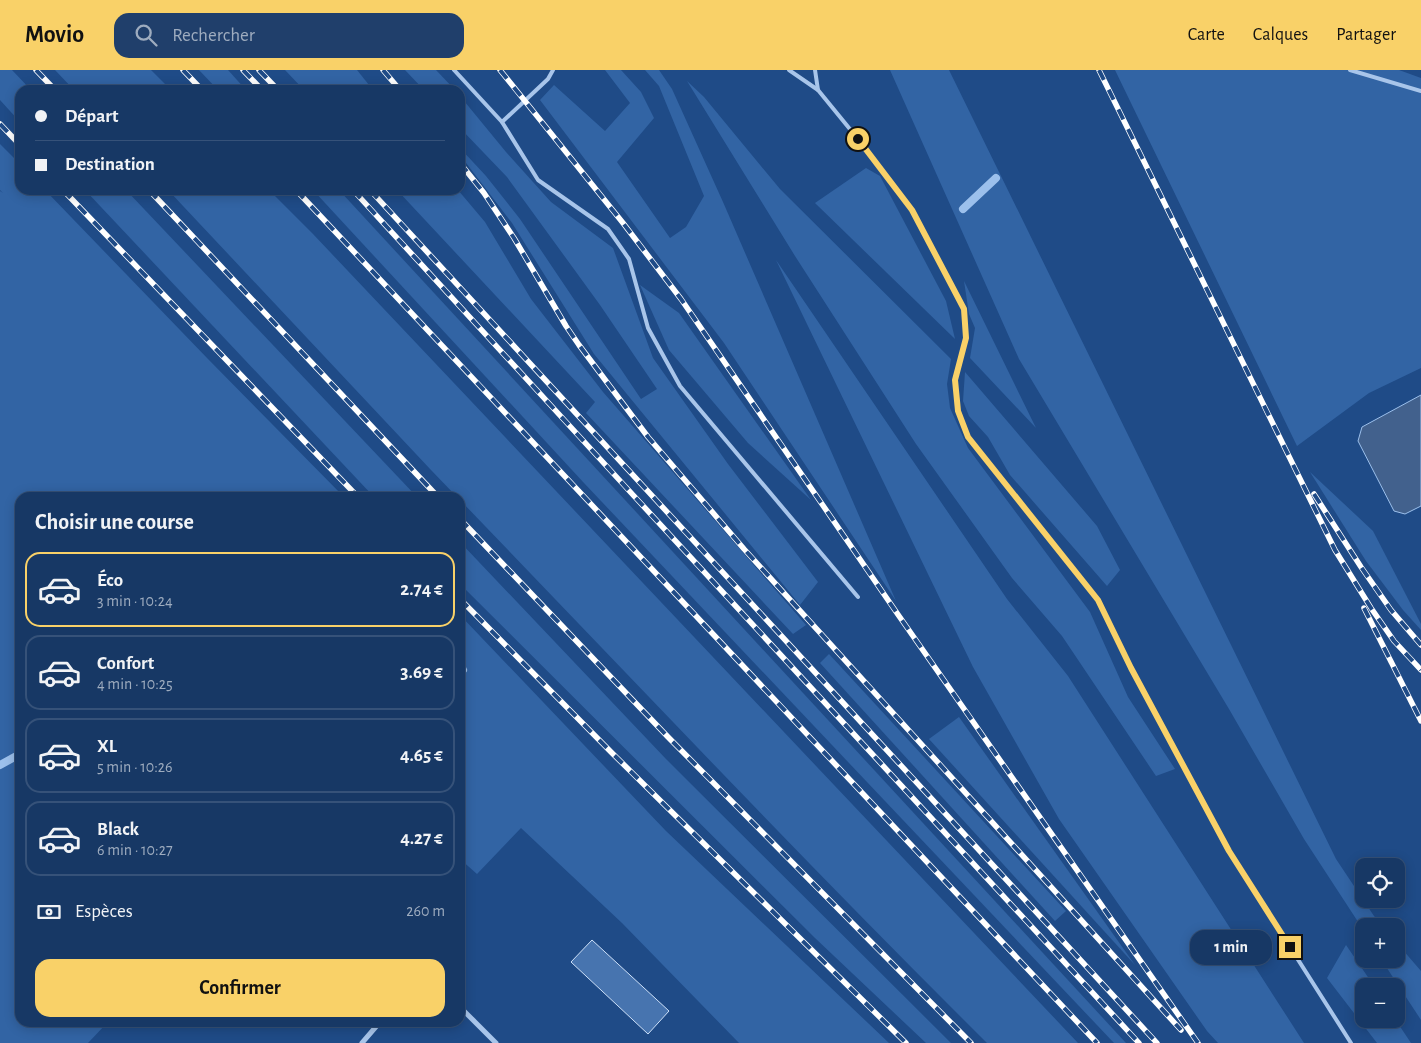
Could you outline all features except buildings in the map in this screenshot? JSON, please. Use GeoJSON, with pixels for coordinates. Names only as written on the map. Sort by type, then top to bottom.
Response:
{"type":"FeatureCollection","features":[{"type":"Feature","properties":{"kind":"street"},"geometry":{"type":"LineString","coordinates":[[465,1012],[496,1043]]}},
{"type":"Feature","properties":{"kind":"street"},"geometry":{"type":"LineString","coordinates":[[362,1043],[376,1027]]}},
{"type":"Feature","properties":{"kind":"lane"},"geometry":{"type":"LineString","coordinates":[[454,70],[502,122],[538,180],[608,229],[629,259],[648,328],[680,386],[858,597]]}},
{"type":"Feature","properties":{"kind":"lane"},"geometry":{"type":"LineString","coordinates":[[502,122],[548,79],[553,70]]}},
{"type":"Feature","properties":{"kind":"lane"},"geometry":{"type":"LineString","coordinates":[[790,70],[818,90],[912,210],[964,309],[966,338],[955,380],[958,411],[968,437],[1098,600],[1131,668],[1229,851],[1351,1043]]}},
{"type":"Feature","properties":{"kind":"lane"},"geometry":{"type":"LineString","coordinates":[[815,70],[818,90]]}},
{"type":"Feature","properties":{"kind":"lane"},"geometry":{"type":"LineString","coordinates":[[1350,70],[1421,91]]}},
{"type":"Feature","properties":{"kind":"shaded area"},"geometry":{"type":"Polygon","coordinates":[[[0,70],[12,70],[26,85],[15,85],[15,116],[0,100],[0,70]]]}},
{"type":"Feature","properties":{"kind":"shaded area"},"geometry":{"type":"Polygon","coordinates":[[[55,70],[151,70],[166,85],[69,85],[55,70]]]}},
{"type":"Feature","properties":{"kind":"shaded area"},"geometry":{"type":"Polygon","coordinates":[[[199,70],[228,70],[242,85],[213,85],[199,70]]]}},
{"type":"Feature","properties":{"kind":"shaded area"},"geometry":{"type":"Polygon","coordinates":[[[285,70],[357,70],[369,85],[299,85],[285,70]]]}},
{"type":"Feature","properties":{"kind":"shaded area"},"geometry":{"type":"Polygon","coordinates":[[[405,70],[436,70],[450,85],[419,85],[405,70]]]}},
{"type":"Feature","properties":{"kind":"shaded area"},"geometry":{"type":"Polygon","coordinates":[[[605,70],[621,70],[641,92],[654,118],[617,162],[670,238],[686,227],[704,196],[659,86],[645,70],[659,70],[672,89],[896,601],[724,343],[540,100],[554,85],[605,131],[630,103],[605,70]]]}},
{"type":"Feature","properties":{"kind":"shaded area"},"geometry":{"type":"Polygon","coordinates":[[[890,70],[949,70],[1336,859],[1355,888],[1355,908],[1369,908],[1376,918],[1356,918],[1304,839],[1229,709],[1019,359],[890,70]]]}},
{"type":"Feature","properties":{"kind":"shaded area"},"geometry":{"type":"Polygon","coordinates":[[[1115,70],[1399,70],[1421,78],[1421,368],[1369,393],[1297,446],[1115,70]]]}},
{"type":"Feature","properties":{"kind":"shaded area"},"geometry":{"type":"Polygon","coordinates":[[[687,81],[704,97],[780,189],[951,359],[947,384],[950,408],[968,448],[1090,612],[1128,697],[1175,769],[1156,776],[1062,636],[1012,578],[916,444],[795,256],[687,81]]]}},
{"type":"Feature","properties":{"kind":"shaded area"},"geometry":{"type":"Polygon","coordinates":[[[465,102],[551,202],[613,248],[653,358],[728,464],[818,582],[800,605],[594,354],[512,223],[465,162],[465,153],[486,176],[520,219],[641,399],[657,389],[600,305],[507,177],[465,133],[465,102]]]}},
{"type":"Feature","properties":{"kind":"shaded area"},"geometry":{"type":"Polygon","coordinates":[[[0,144],[15,159],[15,195],[50,195],[339,492],[15,492],[15,1027],[103,1027],[88,1043],[0,1043],[0,191],[3,193],[0,190],[0,144]]]}},
{"type":"Feature","properties":{"kind":"shaded area"},"geometry":{"type":"Polygon","coordinates":[[[866,168],[880,176],[946,301],[955,339],[815,203],[866,168]]]}},
{"type":"Feature","properties":{"kind":"shaded area"},"geometry":{"type":"Polygon","coordinates":[[[90,195],[131,195],[412,492],[369,492],[90,195]]]}},
{"type":"Feature","properties":{"kind":"shaded area"},"geometry":{"type":"Polygon","coordinates":[[[173,195],[274,195],[1078,1043],[987,1043],[854,909],[465,505],[465,492],[452,492],[173,195]]]}},
{"type":"Feature","properties":{"kind":"shaded area"},"geometry":{"type":"Polygon","coordinates":[[[318,195],[344,195],[1126,1043],[1114,1043],[584,483],[318,195]]]}},
{"type":"Feature","properties":{"kind":"shaded area"},"geometry":{"type":"Polygon","coordinates":[[[402,195],[462,195],[485,222],[531,299],[603,392],[806,625],[793,634],[586,413],[595,402],[402,195]]]}},
{"type":"Feature","properties":{"kind":"shaded area"},"geometry":{"type":"Polygon","coordinates":[[[776,260],[1007,599],[1068,676],[1304,1043],[1218,1043],[1207,1031],[1059,819],[973,667],[776,260]]]}},
{"type":"Feature","properties":{"kind":"shaded area"},"geometry":{"type":"Polygon","coordinates":[[[964,281],[1036,428],[970,358],[975,328],[969,314],[964,281]]]}},
{"type":"Feature","properties":{"kind":"shaded area"},"geometry":{"type":"Polygon","coordinates":[[[640,285],[679,313],[811,500],[748,443],[669,350],[640,285]]]}},
{"type":"Feature","properties":{"kind":"shaded area"},"geometry":{"type":"Polygon","coordinates":[[[965,372],[1097,526],[1120,570],[1107,586],[1010,475],[988,437],[969,416],[963,401],[965,372]]]}},
{"type":"Feature","properties":{"kind":"shaded area"},"geometry":{"type":"Polygon","coordinates":[[[1421,395],[1421,506],[1405,514],[1394,511],[1358,441],[1362,427],[1421,395]]]}},
{"type":"Feature","properties":{"kind":"shaded area"},"geometry":{"type":"Polygon","coordinates":[[[1310,472],[1373,531],[1421,624],[1421,630],[1403,610],[1366,561],[1310,472]]]}},
{"type":"Feature","properties":{"kind":"shaded area"},"geometry":{"type":"Polygon","coordinates":[[[465,547],[666,759],[951,1043],[926,1043],[815,938],[465,589],[465,547]]]}},
{"type":"Feature","properties":{"kind":"shaded area"},"geometry":{"type":"Polygon","coordinates":[[[465,620],[666,831],[889,1043],[739,1043],[622,923],[521,828],[477,874],[465,863],[465,620]]]}},
{"type":"Feature","properties":{"kind":"shaded area"},"geometry":{"type":"Polygon","coordinates":[[[829,654],[1066,911],[1055,921],[820,663],[829,654]]]}},
{"type":"Feature","properties":{"kind":"shaded area"},"geometry":{"type":"Polygon","coordinates":[[[959,717],[1135,965],[929,739],[959,717]]]}},
{"type":"Feature","properties":{"kind":"shaded area"},"geometry":{"type":"Polygon","coordinates":[[[1346,945],[1355,958],[1355,968],[1362,968],[1369,978],[1355,978],[1355,1014],[1327,978],[1346,945]]]}},
{"type":"Feature","properties":{"kind":"shaded area"},"geometry":{"type":"Polygon","coordinates":[[[1405,952],[1421,971],[1421,1020],[1405,996],[1405,978],[1393,978],[1387,968],[1405,968],[1405,952]]]}},
{"type":"Feature","properties":{"kind":"shaded area"},"geometry":{"type":"Polygon","coordinates":[[[1365,1028],[1401,1028],[1411,1043],[1377,1043],[1365,1028]]]}},
{"type":"Feature","properties":{"kind":"waterway"},"geometry":{"type":"LineString","coordinates":[[963,209],[996,178]]}},
{"type":"Feature","properties":{"kind":"waterway"},"geometry":{"type":"LineString","coordinates":[[0,765],[15,757]]}},
{"type":"Feature","properties":{"kind":"railway"},"geometry":{"type":"LineString","coordinates":[[36,70],[50,85]]}},
{"type":"Feature","properties":{"kind":"railway"},"geometry":{"type":"LineString","coordinates":[[183,70],[197,85]]}},
{"type":"Feature","properties":{"kind":"railway"},"geometry":{"type":"LineString","coordinates":[[243,70],[257,85]]}},
{"type":"Feature","properties":{"kind":"railway"},"geometry":{"type":"LineString","coordinates":[[259,70],[273,85]]}},
{"type":"Feature","properties":{"kind":"railway"},"geometry":{"type":"LineString","coordinates":[[383,70],[396,85]]}},
{"type":"Feature","properties":{"kind":"railway"},"geometry":{"type":"LineString","coordinates":[[500,70],[623,223],[681,299],[899,616],[1198,1043]]}},
{"type":"Feature","properties":{"kind":"railway"},"geometry":{"type":"LineString","coordinates":[[1099,70],[1335,550],[1394,641],[1421,670]]}},
{"type":"Feature","properties":{"kind":"railway"},"geometry":{"type":"LineString","coordinates":[[0,124],[15,140]]}},
{"type":"Feature","properties":{"kind":"railway"},"geometry":{"type":"LineString","coordinates":[[465,169],[484,193],[514,238],[566,326],[648,437],[744,549],[1181,1030]]}},
{"type":"Feature","properties":{"kind":"railway"},"geometry":{"type":"LineString","coordinates":[[68,195],[353,492]]}},
{"type":"Feature","properties":{"kind":"railway"},"geometry":{"type":"LineString","coordinates":[[154,195],[433,492]]}},
{"type":"Feature","properties":{"kind":"railway"},"geometry":{"type":"LineString","coordinates":[[301,195],[1097,1043]]}},
{"type":"Feature","properties":{"kind":"railway"},"geometry":{"type":"LineString","coordinates":[[358,195],[1139,1043]]}},
{"type":"Feature","properties":{"kind":"railway"},"geometry":{"type":"LineString","coordinates":[[375,195],[1157,1043]]}},
{"type":"Feature","properties":{"kind":"railway"},"geometry":{"type":"LineString","coordinates":[[1314,494],[1391,610],[1421,645]]}},
{"type":"Feature","properties":{"kind":"railway"},"geometry":{"type":"LineString","coordinates":[[465,524],[668,737],[971,1043]]}},
{"type":"Feature","properties":{"kind":"railway"},"geometry":{"type":"LineString","coordinates":[[465,604],[612,753],[906,1043]]}},
{"type":"Feature","properties":{"kind":"railway"},"geometry":{"type":"LineString","coordinates":[[1364,608],[1421,721]]}},
{"type":"Feature","properties":{"kind":"route"},"geometry":{"type":"LineString","coordinates":[[858,139],[912,210],[964,309],[966,338],[955,380],[958,411],[968,437],[1098,600],[1131,668],[1229,851],[1290,947]]}}]}
